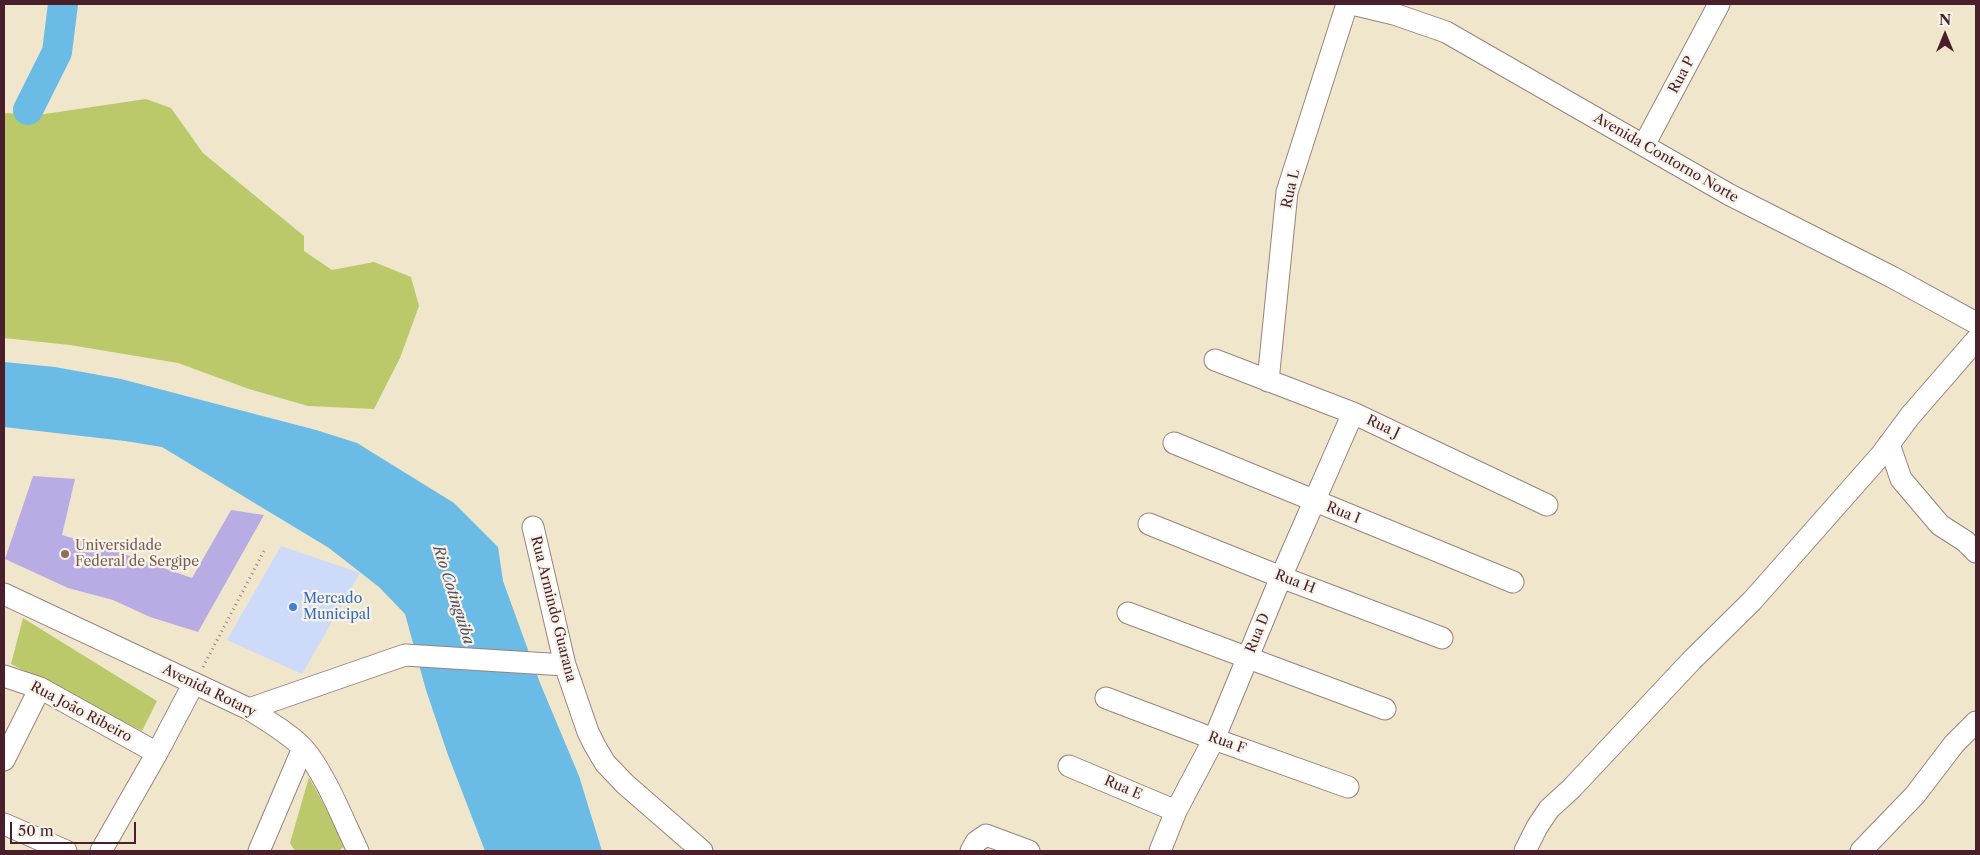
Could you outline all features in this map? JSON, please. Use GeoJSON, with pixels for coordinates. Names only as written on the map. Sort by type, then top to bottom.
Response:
{"type":"FeatureCollection","features":[{"type":"Feature","properties":{"kind":"street","name":"Rua L"},"geometry":{"type":"LineString","coordinates":[[1268,381],[1287,192],[1347,4]]}},
{"type":"Feature","properties":{"kind":"street","name":"Avenida Contorno Norte"},"geometry":{"type":"LineString","coordinates":[[1352,4],[1394,14],[1446,32],[1730,195],[1976,322]]}},
{"type":"Feature","properties":{"kind":"street","name":"Rua P"},"geometry":{"type":"LineString","coordinates":[[1644,145],[1719,4]]}},
{"type":"Feature","properties":{"kind":"street"},"geometry":{"type":"LineString","coordinates":[[1526,851],[1537,827],[1549,809],[1571,789],[1692,660],[1752,601],[1889,444],[1910,416],[1976,340]]}},
{"type":"Feature","properties":{"kind":"street","name":"Rua J"},"geometry":{"type":"LineString","coordinates":[[1215,360],[1353,413],[1547,505]]}},
{"type":"Feature","properties":{"kind":"street","name":"Rua D"},"geometry":{"type":"LineString","coordinates":[[1160,851],[1176,811],[1214,739],[1313,501],[1353,413]]}},
{"type":"Feature","properties":{"kind":"street","name":"Rua I"},"geometry":{"type":"LineString","coordinates":[[1174,443],[1513,582]]}},
{"type":"Feature","properties":{"kind":"street"},"geometry":{"type":"LineString","coordinates":[[1889,444],[1901,479],[1940,524],[1965,541],[1976,552]]}},
{"type":"Feature","properties":{"kind":"street","name":"Rua H"},"geometry":{"type":"LineString","coordinates":[[1150,524],[1281,577],[1442,638]]}},
{"type":"Feature","properties":{"kind":"street","name":"Rua Armindo Guarana"},"geometry":{"type":"LineString","coordinates":[[533,527],[565,665],[588,732],[606,763],[649,805],[702,851]]}},
{"type":"Feature","properties":{"kind":"street","name":"Avenida Rotary"},"geometry":{"type":"LineString","coordinates":[[4,599],[250,709],[303,748],[328,791],[358,851]]}},
{"type":"Feature","properties":{"kind":"street"},"geometry":{"type":"LineString","coordinates":[[1128,613],[1385,709]]}},
{"type":"Feature","properties":{"kind":"street"},"geometry":{"type":"LineString","coordinates":[[250,709],[398,656],[413,654],[565,665]]}},
{"type":"Feature","properties":{"kind":"street","name":"Rua João Ribeiro"},"geometry":{"type":"LineString","coordinates":[[4,676],[40,688],[157,753]]}},
{"type":"Feature","properties":{"kind":"street"},"geometry":{"type":"LineString","coordinates":[[101,851],[157,753],[194,683]]}},
{"type":"Feature","properties":{"kind":"street"},"geometry":{"type":"LineString","coordinates":[[4,760],[40,688]]}},
{"type":"Feature","properties":{"kind":"street","name":"Rua F"},"geometry":{"type":"LineString","coordinates":[[1106,698],[1348,787]]}},
{"type":"Feature","properties":{"kind":"street"},"geometry":{"type":"LineString","coordinates":[[1861,851],[1915,795],[1954,744],[1976,722]]}},
{"type":"Feature","properties":{"kind":"street"},"geometry":{"type":"LineString","coordinates":[[259,851],[303,748]]}},
{"type":"Feature","properties":{"kind":"street","name":"Rua E"},"geometry":{"type":"LineString","coordinates":[[1069,766],[1176,811]]}},
{"type":"Feature","properties":{"kind":"street"},"geometry":{"type":"LineString","coordinates":[[4,824],[66,851]]}},
{"type":"Feature","properties":{"kind":"street"},"geometry":{"type":"LineString","coordinates":[[971,851],[976,842],[986,835],[1029,851]]}},
{"type":"Feature","properties":{"kind":"path"},"geometry":{"type":"LineString","coordinates":[[194,683],[265,549]]}},
{"type":"Feature","properties":{"kind":"shaded area","name":"Mercado Municipal"},"geometry":{"type":"Polygon","coordinates":[[[281,546],[360,573],[302,674],[227,640],[281,546]]]}},
{"type":"Feature","properties":{"kind":"green space"},"geometry":{"type":"Polygon","coordinates":[[[146,99],[171,108],[203,153],[304,236],[304,251],[332,270],[374,262],[411,277],[419,306],[400,358],[374,409],[308,406],[249,389],[178,363],[70,345],[4,338],[4,113],[38,115],[146,99]]]}},
{"type":"Feature","properties":{"kind":"green space"},"geometry":{"type":"Polygon","coordinates":[[[23,618],[157,701],[142,731],[11,664],[23,618]]]}},
{"type":"Feature","properties":{"kind":"green space"},"geometry":{"type":"Polygon","coordinates":[[[309,777],[345,845],[339,851],[295,851],[290,843],[309,777]]]}},
{"type":"Feature","properties":{"kind":"water"},"geometry":{"type":"Polygon","coordinates":[[[4,362],[55,367],[121,379],[316,430],[357,443],[454,503],[498,547],[503,581],[540,683],[579,776],[602,851],[485,851],[448,755],[426,690],[405,614],[379,587],[329,548],[162,447],[4,427],[4,362]]]}},
{"type":"Feature","properties":{"kind":"building","name":"Universidade Federal de Sergipe"},"geometry":{"type":"Polygon","coordinates":[[[33,476],[75,479],[62,535],[192,578],[231,510],[264,515],[198,632],[150,617],[113,600],[68,588],[5,559],[33,476]]]}},
{"type":"Feature","properties":{"kind":"waterway","name":"Rio Cotinguiba"},"geometry":{"type":"LineString","coordinates":[[28,110],[57,52],[63,4]]}},
{"type":"Feature","properties":{"kind":"place","name":"Universidade Federal de Sergipe"},"geometry":{"type":"Point","coordinates":[65,554]}},
{"type":"Feature","properties":{"kind":"place","name":"Mercado Municipal"},"geometry":{"type":"Point","coordinates":[293,607]}}]}
